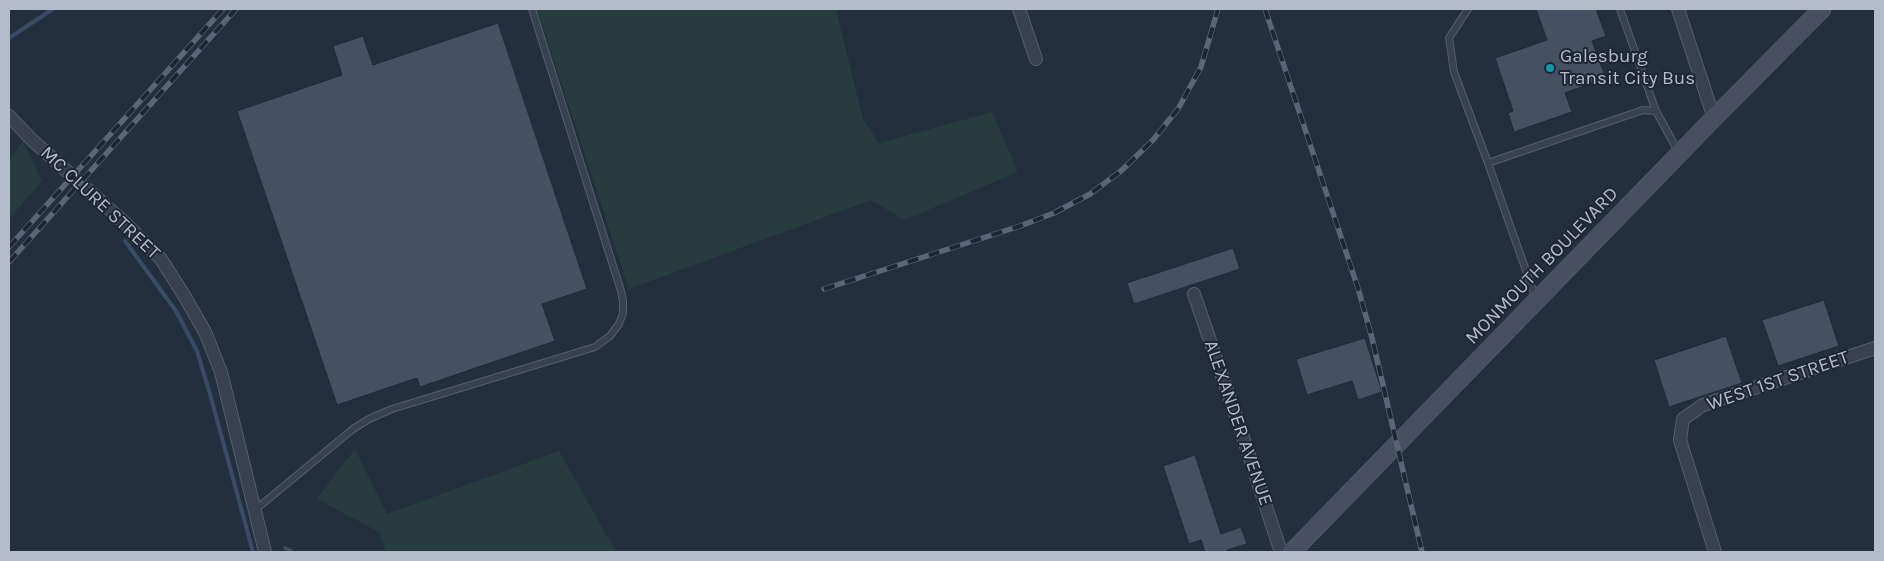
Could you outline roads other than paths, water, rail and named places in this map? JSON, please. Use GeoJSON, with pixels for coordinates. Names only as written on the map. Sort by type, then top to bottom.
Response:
{"type":"FeatureCollection","features":[{"type":"Feature","properties":{"kind":"street"},"geometry":{"type":"LineString","coordinates":[[1020,9],[1036,59]]}},
{"type":"Feature","properties":{"kind":"street"},"geometry":{"type":"LineString","coordinates":[[1678,9],[1714,118]]}},
{"type":"Feature","properties":{"kind":"street","name":"MONMOUTH BOULEVARD"},"geometry":{"type":"LineString","coordinates":[[1292,552],[1822,9]]}},
{"type":"Feature","properties":{"kind":"street","name":"MC CLURE STREET"},"geometry":{"type":"LineString","coordinates":[[9,116],[161,259],[185,297],[205,332],[221,372],[265,552]]}},
{"type":"Feature","properties":{"kind":"street","name":"ALEXANDER AVENUE"},"geometry":{"type":"LineString","coordinates":[[1194,294],[1242,431],[1281,552]]}},
{"type":"Feature","properties":{"kind":"street","name":"WEST 1ST STREET"},"geometry":{"type":"LineString","coordinates":[[1715,552],[1680,440],[1682,419],[1703,405],[1875,348]]}},
{"type":"Feature","properties":{"kind":"lane"},"geometry":{"type":"LineString","coordinates":[[255,510],[353,429],[369,419],[392,409],[594,347],[610,336],[619,324],[624,301],[621,290],[532,9]]}},
{"type":"Feature","properties":{"kind":"lane"},"geometry":{"type":"LineString","coordinates":[[1468,9],[1449,38],[1454,72],[1537,301]]}},
{"type":"Feature","properties":{"kind":"lane"},"geometry":{"type":"LineString","coordinates":[[1620,9],[1656,111],[1680,154]]}},
{"type":"Feature","properties":{"kind":"lane"},"geometry":{"type":"LineString","coordinates":[[1488,163],[1643,110],[1656,111]]}},
{"type":"Feature","properties":{"kind":"waterway"},"geometry":{"type":"LineString","coordinates":[[9,38],[53,9]]}},
{"type":"Feature","properties":{"kind":"waterway"},"geometry":{"type":"LineString","coordinates":[[125,241],[176,311],[197,351],[253,552]]}},
{"type":"Feature","properties":{"kind":"waterway"},"geometry":{"type":"LineString","coordinates":[[285,548],[291,551]]}},
{"type":"Feature","properties":{"kind":"railway"},"geometry":{"type":"LineString","coordinates":[[9,247],[223,9]]}},
{"type":"Feature","properties":{"kind":"railway"},"geometry":{"type":"LineString","coordinates":[[9,262],[236,9]]}},
{"type":"Feature","properties":{"kind":"railway"},"geometry":{"type":"LineString","coordinates":[[824,289],[1020,226],[1054,213],[1090,194],[1121,171],[1153,140],[1178,109],[1201,67],[1218,9]]}},
{"type":"Feature","properties":{"kind":"railway"},"geometry":{"type":"LineString","coordinates":[[1265,9],[1358,288],[1372,338],[1422,552]]}},
{"type":"Feature","properties":{"kind":"place","name":"Galesburg Transit City Bus"},"geometry":{"type":"Point","coordinates":[1550,68]}}]}
